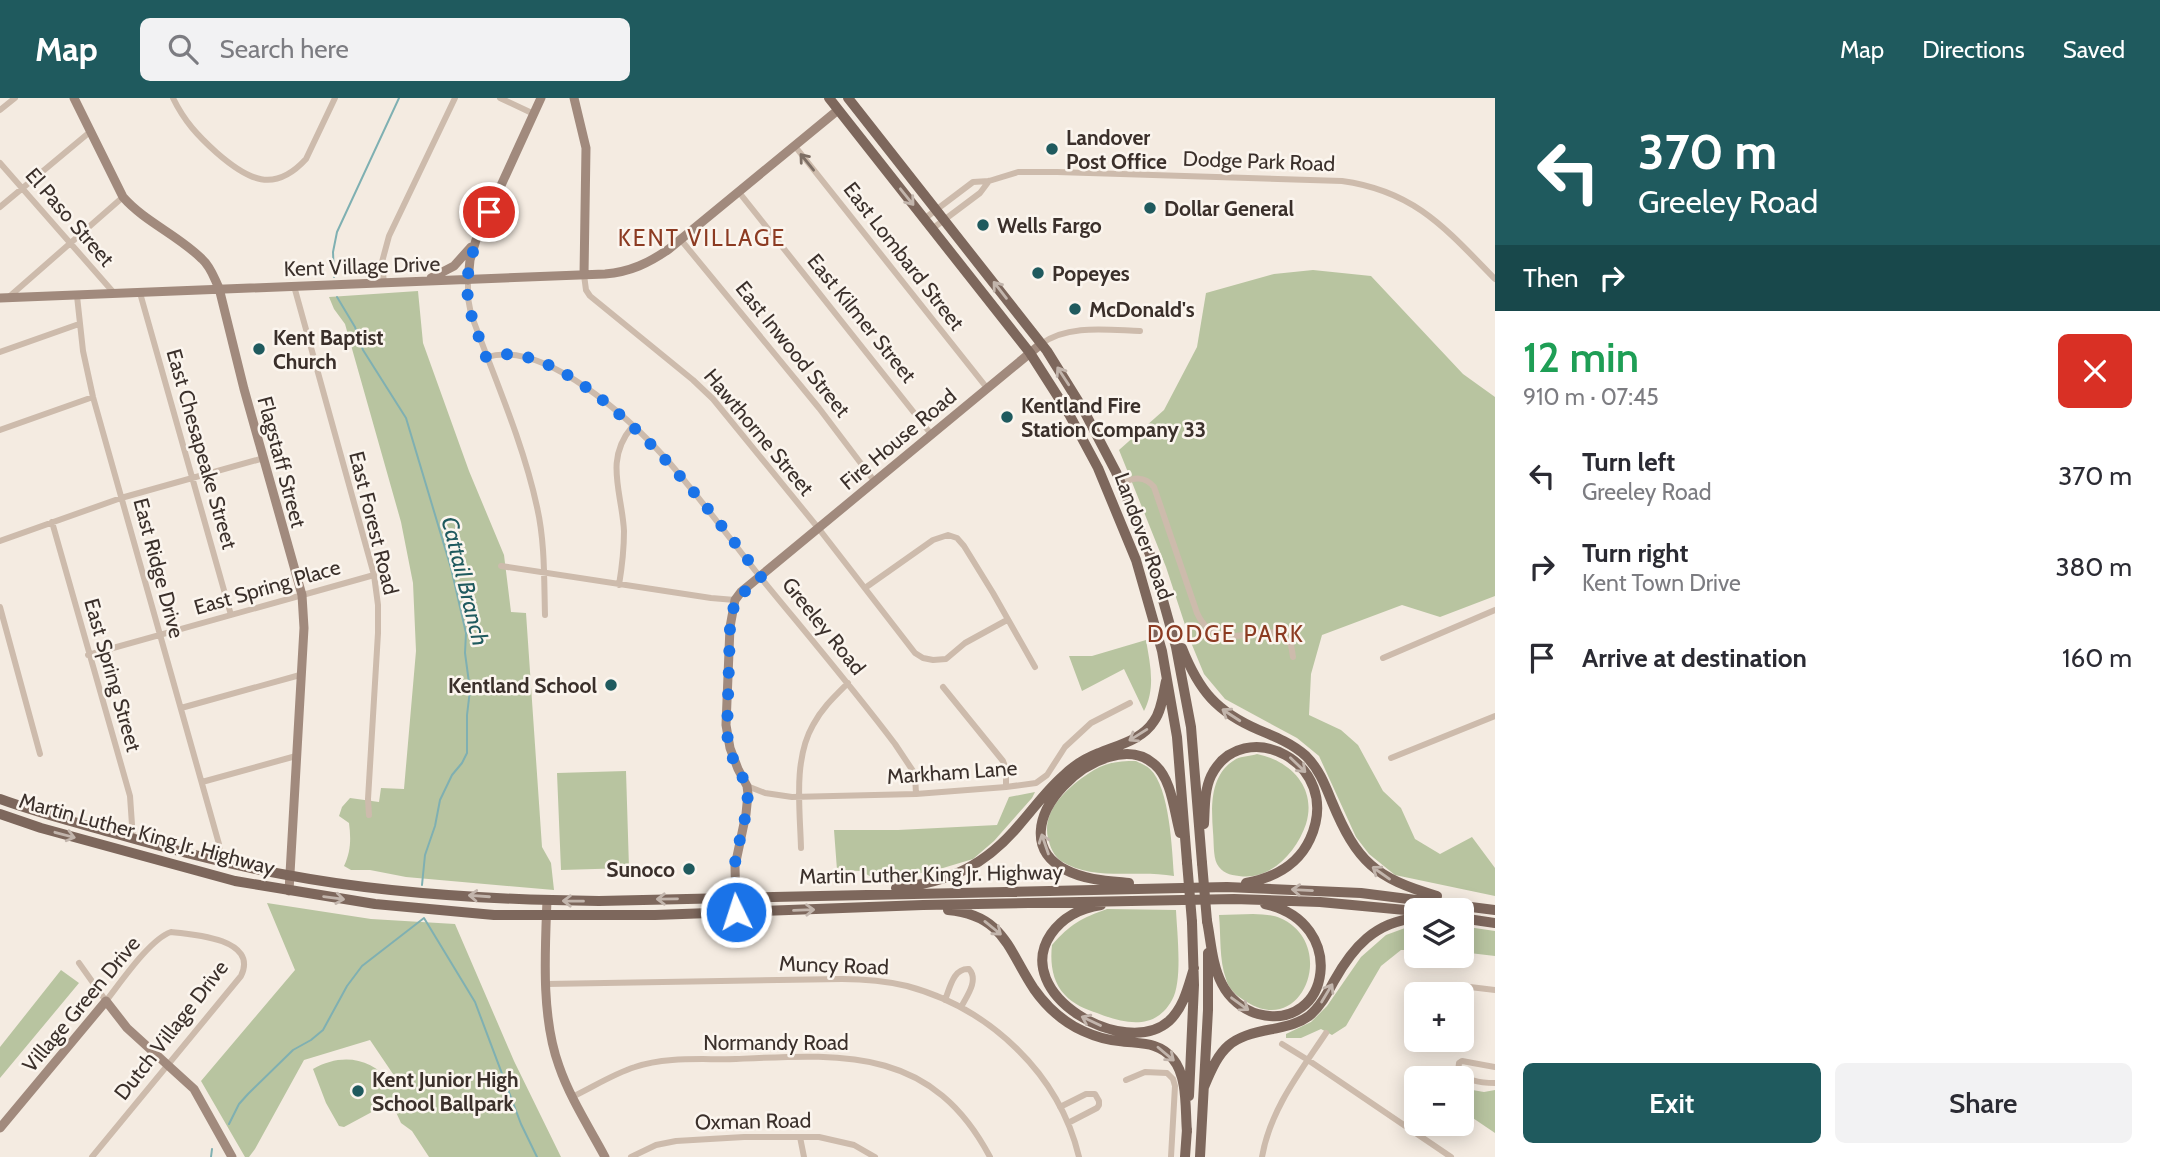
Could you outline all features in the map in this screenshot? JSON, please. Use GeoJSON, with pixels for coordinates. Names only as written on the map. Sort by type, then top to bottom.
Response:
{"type":"FeatureCollection","features":[{"type":"Feature","properties":{"kind":"main road","name":"Landover Road"},"geometry":{"type":"LineString","coordinates":[[829,98],[1030,353],[1074,424],[1108,490],[1140,571],[1155,621],[1177,737],[1192,922],[1194,968],[1185,1157]]}},
{"type":"Feature","properties":{"kind":"main road","name":"Landover Road"},"geometry":{"type":"LineString","coordinates":[[848,98],[1041,344],[1083,409],[1121,483],[1151,556],[1170,618],[1188,710],[1207,921],[1209,992],[1200,1157]]}},
{"type":"Feature","properties":{"kind":"main road"},"geometry":{"type":"LineString","coordinates":[[1108,490],[1121,483]]}},
{"type":"Feature","properties":{"kind":"main road"},"geometry":{"type":"LineString","coordinates":[[1170,618],[1191,670],[1210,699],[1236,719],[1294,746],[1314,765],[1348,837],[1368,863],[1382,875],[1405,887],[1444,898]]}},
{"type":"Feature","properties":{"kind":"main road"},"geometry":{"type":"LineString","coordinates":[[855,895],[942,879],[967,870],[989,856],[1063,776],[1085,760],[1137,737],[1150,727],[1158,712],[1167,677]]}},
{"type":"Feature","properties":{"kind":"main road"},"geometry":{"type":"LineString","coordinates":[[1202,863],[1206,793],[1209,780],[1217,766],[1235,753],[1258,748],[1277,751],[1297,763],[1312,783],[1317,802],[1315,824],[1308,844],[1296,860],[1273,875],[1227,887]]}},
{"type":"Feature","properties":{"kind":"main road"},"geometry":{"type":"LineString","coordinates":[[1171,887],[1100,880],[1077,875],[1059,866],[1046,850],[1041,835],[1042,819],[1049,803],[1066,783],[1091,765],[1119,755],[1143,757],[1157,766],[1164,776],[1187,862]]}},
{"type":"Feature","properties":{"kind":"main road","name":"Martin Luther King Jr. Highway"},"geometry":{"type":"LineString","coordinates":[[0,799],[29,810],[133,839],[220,862],[290,876],[392,889],[547,900],[1171,887],[1361,893],[1406,898]]}},
{"type":"Feature","properties":{"kind":"main road","name":"Martin Luther King Jr. Highway"},"geometry":{"type":"LineString","coordinates":[[0,814],[192,870],[289,891],[429,910],[494,915],[655,915],[1234,899],[1320,902],[1404,910]]}},
{"type":"Feature","properties":{"kind":"main road"},"geometry":{"type":"LineString","coordinates":[[1207,921],[1218,976],[1235,1001],[1256,1013],[1274,1016],[1290,1013],[1306,1004],[1315,991],[1321,973],[1319,953],[1311,933],[1298,918],[1287,911],[1234,899]]}},
{"type":"Feature","properties":{"kind":"main road"},"geometry":{"type":"LineString","coordinates":[[1128,900],[1081,910],[1062,922],[1052,933],[1044,951],[1043,964],[1048,984],[1059,1000],[1082,1017],[1100,1025],[1128,1032],[1150,1031],[1168,1022],[1181,1006],[1194,968]]}},
{"type":"Feature","properties":{"kind":"main road","name":"Martin Luther King Jr. Highway"},"geometry":{"type":"LineString","coordinates":[[1474,906],[1495,909]]}},
{"type":"Feature","properties":{"kind":"main road"},"geometry":{"type":"LineString","coordinates":[[881,908],[949,910],[980,918],[1006,940],[1042,1000],[1064,1020],[1098,1037],[1151,1044],[1164,1050],[1175,1061],[1181,1077],[1187,1132]]}},
{"type":"Feature","properties":{"kind":"main road"},"geometry":{"type":"LineString","coordinates":[[1204,1087],[1218,1057],[1229,1044],[1247,1034],[1291,1025],[1305,1018],[1321,1004],[1347,958],[1362,941],[1378,929],[1404,920]]}},
{"type":"Feature","properties":{"kind":"main road"},"geometry":{"type":"LineString","coordinates":[[1474,920],[1495,923]]}},
{"type":"Feature","properties":{"kind":"street"},"geometry":{"type":"LineString","coordinates":[[0,110],[15,98]]}},
{"type":"Feature","properties":{"kind":"street","name":"Flagstaff Street"},"geometry":{"type":"LineString","coordinates":[[74,98],[122,197],[202,259],[213,273],[219,288],[302,595],[304,628],[289,891]]}},
{"type":"Feature","properties":{"kind":"street"},"geometry":{"type":"LineString","coordinates":[[173,98],[180,113],[200,138],[239,172],[267,180],[283,177],[306,159],[335,98]]}},
{"type":"Feature","properties":{"kind":"street"},"geometry":{"type":"LineString","coordinates":[[384,282],[383,262],[389,236],[455,98]]}},
{"type":"Feature","properties":{"kind":"street"},"geometry":{"type":"LineString","coordinates":[[500,98],[534,114]]}},
{"type":"Feature","properties":{"kind":"street"},"geometry":{"type":"LineString","coordinates":[[541,98],[477,240],[470,260],[468,298],[471,314],[532,485],[541,532],[545,615]]}},
{"type":"Feature","properties":{"kind":"street"},"geometry":{"type":"LineString","coordinates":[[574,98],[583,127],[587,158],[584,275]]}},
{"type":"Feature","properties":{"kind":"street","name":"Kent Village Drive"},"geometry":{"type":"LineString","coordinates":[[4,298],[584,275],[631,270],[656,258],[681,240],[838,110]]}},
{"type":"Feature","properties":{"kind":"street"},"geometry":{"type":"LineString","coordinates":[[0,207],[91,131]]}},
{"type":"Feature","properties":{"kind":"street","name":"East Lombard Street"},"geometry":{"type":"LineString","coordinates":[[794,145],[987,388]]}},
{"type":"Feature","properties":{"kind":"street","name":"El Paso Street"},"geometry":{"type":"LineString","coordinates":[[0,163],[115,294]]}},
{"type":"Feature","properties":{"kind":"street","name":"Dodge Park Road"},"geometry":{"type":"LineString","coordinates":[[924,219],[973,182],[989,181],[1011,173],[1045,171],[1353,183],[1386,191],[1439,222],[1495,279]]}},
{"type":"Feature","properties":{"kind":"street","name":"Dodge Park Road"},"geometry":{"type":"LineString","coordinates":[[932,229],[980,192],[989,181]]}},
{"type":"Feature","properties":{"kind":"street","name":"East Kilmer Street"},"geometry":{"type":"LineString","coordinates":[[738,191],[932,434]]}},
{"type":"Feature","properties":{"kind":"street"},"geometry":{"type":"LineString","coordinates":[[4,298],[122,197]]}},
{"type":"Feature","properties":{"kind":"street"},"geometry":{"type":"LineString","coordinates":[[421,281],[454,266],[477,240]]}},
{"type":"Feature","properties":{"kind":"street","name":"East Inwood Street"},"geometry":{"type":"LineString","coordinates":[[681,240],[876,482]]}},
{"type":"Feature","properties":{"kind":"street","name":"Hawthorne Street"},"geometry":{"type":"LineString","coordinates":[[584,275],[586,290],[596,301],[702,387],[713,399],[915,653],[933,660],[947,659],[965,643],[1007,620]]}},
{"type":"Feature","properties":{"kind":"street","name":"East Forest Road"},"geometry":{"type":"LineString","coordinates":[[294,286],[374,575],[378,633],[369,815]]}},
{"type":"Feature","properties":{"kind":"street","name":"East Chesapeake Street"},"geometry":{"type":"LineString","coordinates":[[140,293],[231,615]]}},
{"type":"Feature","properties":{"kind":"street","name":"East Ridge Drive"},"geometry":{"type":"LineString","coordinates":[[77,296],[79,324],[93,397],[202,782],[220,848],[220,862]]}},
{"type":"Feature","properties":{"kind":"street"},"geometry":{"type":"LineString","coordinates":[[0,352],[79,324]]}},
{"type":"Feature","properties":{"kind":"street"},"geometry":{"type":"LineString","coordinates":[[1041,344],[1058,334],[1075,331],[1140,331]]}},
{"type":"Feature","properties":{"kind":"street","name":"Fire House Road"},"geometry":{"type":"LineString","coordinates":[[735,600],[1041,344]]}},
{"type":"Feature","properties":{"kind":"street","name":"Greeley Road"},"geometry":{"type":"LineString","coordinates":[[486,357],[509,355],[545,363],[577,382],[632,427],[674,468],[848,683],[912,767],[916,794]]}},
{"type":"Feature","properties":{"kind":"street"},"geometry":{"type":"LineString","coordinates":[[0,430],[93,397]]}},
{"type":"Feature","properties":{"kind":"street"},"geometry":{"type":"LineString","coordinates":[[619,585],[624,530],[616,460],[621,442],[632,427]]}},
{"type":"Feature","properties":{"kind":"street"},"geometry":{"type":"LineString","coordinates":[[0,541],[121,498],[264,458]]}},
{"type":"Feature","properties":{"kind":"street"},"geometry":{"type":"LineString","coordinates":[[1121,483],[1141,478],[1148,480],[1154,487],[1197,613],[1205,627],[1222,635],[1278,635],[1291,643],[1293,657]]}},
{"type":"Feature","properties":{"kind":"street","name":"East Spring Street"},"geometry":{"type":"LineString","coordinates":[[52,522],[130,796],[133,839]]}},
{"type":"Feature","properties":{"kind":"street"},"geometry":{"type":"LineString","coordinates":[[865,588],[933,540],[948,536],[957,538],[1035,667]]}},
{"type":"Feature","properties":{"kind":"street"},"geometry":{"type":"LineString","coordinates":[[501,566],[735,600],[730,627],[726,725],[733,759],[747,786],[746,814],[734,871],[736,912]]}},
{"type":"Feature","properties":{"kind":"street","name":"East Spring Place"},"geometry":{"type":"LineString","coordinates":[[89,655],[374,575]]}},
{"type":"Feature","properties":{"kind":"street"},"geometry":{"type":"LineString","coordinates":[[0,607],[40,754]]}},
{"type":"Feature","properties":{"kind":"street"},"geometry":{"type":"LineString","coordinates":[[1383,657],[1495,610]]}},
{"type":"Feature","properties":{"kind":"street"},"geometry":{"type":"LineString","coordinates":[[181,708],[300,675]]}},
{"type":"Feature","properties":{"kind":"street"},"geometry":{"type":"LineString","coordinates":[[801,848],[800,797],[805,742],[826,705],[848,683]]}},
{"type":"Feature","properties":{"kind":"street"},"geometry":{"type":"LineString","coordinates":[[943,687],[1003,761],[1006,788]]}},
{"type":"Feature","properties":{"kind":"street","name":"Markham Lane"},"geometry":{"type":"LineString","coordinates":[[747,786],[776,796],[800,797],[916,794],[1006,788],[1036,783],[1047,775],[1065,747],[1091,723],[1130,703]]}},
{"type":"Feature","properties":{"kind":"street"},"geometry":{"type":"LineString","coordinates":[[1391,758],[1495,716]]}},
{"type":"Feature","properties":{"kind":"street"},"geometry":{"type":"LineString","coordinates":[[202,782],[296,756]]}},
{"type":"Feature","properties":{"kind":"street"},"geometry":{"type":"LineString","coordinates":[[547,900],[547,984],[553,1046],[572,1097],[606,1157]]}},
{"type":"Feature","properties":{"kind":"street","name":"Dutch Village Drive"},"geometry":{"type":"LineString","coordinates":[[92,1157],[241,976],[244,964],[237,949],[229,943],[173,932],[163,935]]}},
{"type":"Feature","properties":{"kind":"street","name":"Village Green Drive"},"geometry":{"type":"LineString","coordinates":[[0,1128],[163,935]]}},
{"type":"Feature","properties":{"kind":"street"},"geometry":{"type":"LineString","coordinates":[[79,963],[127,1028],[196,1093],[232,1157]]}},
{"type":"Feature","properties":{"kind":"street"},"geometry":{"type":"LineString","coordinates":[[945,1000],[957,972],[969,969],[973,973],[973,980],[961,1007]]}},
{"type":"Feature","properties":{"kind":"street","name":"Muncy Road"},"geometry":{"type":"LineString","coordinates":[[547,984],[849,979],[907,986],[961,1007],[994,1029],[1021,1052],[1044,1080],[1060,1107],[1079,1157]]}},
{"type":"Feature","properties":{"kind":"street"},"geometry":{"type":"LineString","coordinates":[[1474,988],[1495,990]]}},
{"type":"Feature","properties":{"kind":"street"},"geometry":{"type":"LineString","coordinates":[[1262,1157],[1273,1116],[1326,1033]]}},
{"type":"Feature","properties":{"kind":"street"},"geometry":{"type":"LineString","coordinates":[[1282,1044],[1451,1157]]}},
{"type":"Feature","properties":{"kind":"street","name":"Normandy Road"},"geometry":{"type":"LineString","coordinates":[[572,1097],[618,1074],[646,1064],[805,1057],[865,1060],[901,1071],[938,1093],[974,1128],[990,1157]]}},
{"type":"Feature","properties":{"kind":"street"},"geometry":{"type":"LineString","coordinates":[[1495,1067],[1462,1061],[1459,1063],[1458,1072],[1473,1080],[1495,1083]]}},
{"type":"Feature","properties":{"kind":"street"},"geometry":{"type":"LineString","coordinates":[[1126,1080],[1144,1072],[1167,1073],[1173,1079],[1175,1086],[1171,1157]]}},
{"type":"Feature","properties":{"kind":"street"},"geometry":{"type":"LineString","coordinates":[[1060,1107],[1089,1093],[1095,1094],[1099,1099],[1097,1108],[1068,1123]]}},
{"type":"Feature","properties":{"kind":"street"},"geometry":{"type":"LineString","coordinates":[[800,1137],[804,1157]]}},
{"type":"Feature","properties":{"kind":"street","name":"Oxman Road"},"geometry":{"type":"LineString","coordinates":[[631,1157],[656,1145],[676,1141],[800,1137],[831,1138],[860,1148],[874,1157]]}},
{"type":"Feature","properties":{"kind":"green space"},"geometry":{"type":"Polygon","coordinates":[[[1313,270],[1371,276],[1463,374],[1495,397],[1495,596],[1440,617],[1402,605],[1322,635],[1311,674],[1309,715],[1341,730],[1358,745],[1383,791],[1401,808],[1415,839],[1440,854],[1472,837],[1495,868],[1495,896],[1395,875],[1369,854],[1356,837],[1319,756],[1297,738],[1225,699],[1204,674],[1166,567],[1119,450],[1164,410],[1197,347],[1206,293],[1274,274],[1313,270]]]}},
{"type":"Feature","properties":{"kind":"green space"},"geometry":{"type":"Polygon","coordinates":[[[418,291],[423,343],[469,471],[504,555],[511,612],[526,613],[542,847],[551,863],[554,890],[406,877],[370,870],[351,870],[344,866],[350,834],[349,823],[339,816],[342,807],[350,798],[379,802],[381,788],[404,789],[416,651],[413,583],[401,522],[345,324],[329,297],[418,291]]]}},
{"type":"Feature","properties":{"kind":"green space"},"geometry":{"type":"Polygon","coordinates":[[[1146,640],[1151,685],[1144,711],[1124,669],[1082,691],[1069,656],[1092,656],[1146,640]]]}},
{"type":"Feature","properties":{"kind":"green space"},"geometry":{"type":"Polygon","coordinates":[[[1257,754],[1281,763],[1298,778],[1308,799],[1306,824],[1289,854],[1272,869],[1251,876],[1232,875],[1221,870],[1215,857],[1212,811],[1214,791],[1227,765],[1238,758],[1257,754]]]}},
{"type":"Feature","properties":{"kind":"green space"},"geometry":{"type":"Polygon","coordinates":[[[1136,761],[1150,769],[1162,790],[1169,820],[1174,876],[1102,873],[1074,867],[1061,861],[1056,857],[1048,838],[1047,827],[1053,807],[1076,782],[1099,767],[1114,762],[1136,761]]]}},
{"type":"Feature","properties":{"kind":"green space"},"geometry":{"type":"Polygon","coordinates":[[[626,771],[629,868],[561,870],[557,773],[626,771]]]}},
{"type":"Feature","properties":{"kind":"green space"},"geometry":{"type":"Polygon","coordinates":[[[1035,792],[994,841],[973,859],[933,871],[890,878],[873,878],[861,871],[837,870],[834,830],[997,825],[1009,797],[1035,792]]]}},
{"type":"Feature","properties":{"kind":"green space"},"geometry":{"type":"Polygon","coordinates":[[[267,903],[371,919],[455,924],[514,1061],[561,1157],[429,1157],[412,1131],[401,1123],[390,1099],[344,1127],[339,1126],[326,1103],[313,1069],[334,1061],[355,1060],[374,1068],[391,1083],[393,1074],[370,1040],[304,1060],[255,1149],[249,1157],[245,1157],[201,1081],[295,970],[267,903]]]}},
{"type":"Feature","properties":{"kind":"green space"},"geometry":{"type":"Polygon","coordinates":[[[1107,909],[1176,910],[1178,956],[1175,992],[1165,1010],[1148,1021],[1118,1020],[1084,1008],[1065,995],[1055,978],[1052,945],[1077,922],[1107,909]]]}},
{"type":"Feature","properties":{"kind":"green space"},"geometry":{"type":"Polygon","coordinates":[[[1253,914],[1280,918],[1298,930],[1307,947],[1310,965],[1307,983],[1298,998],[1284,1008],[1267,1010],[1247,1002],[1234,993],[1226,979],[1221,956],[1219,915],[1253,914]]]}},
{"type":"Feature","properties":{"kind":"green space"},"geometry":{"type":"Polygon","coordinates":[[[1404,928],[1404,950],[1381,966],[1346,1026],[1332,1035],[1321,1029],[1301,1038],[1286,1038],[1286,1034],[1311,1022],[1327,1006],[1361,957],[1386,935],[1404,928]]]}},
{"type":"Feature","properties":{"kind":"green space"},"geometry":{"type":"Polygon","coordinates":[[[1474,928],[1495,931],[1495,956],[1474,954],[1474,928]]]}},
{"type":"Feature","properties":{"kind":"green space"},"geometry":{"type":"Polygon","coordinates":[[[61,970],[79,983],[0,1078],[0,1047],[61,970]]]}},
{"type":"Feature","properties":{"kind":"green space"},"geometry":{"type":"Polygon","coordinates":[[[1474,1090],[1495,1090],[1495,1133],[1474,1119],[1474,1090]]]}},
{"type":"Feature","properties":{"kind":"waterway","name":"Cattail Branch"},"geometry":{"type":"LineString","coordinates":[[334,277],[333,252],[337,232],[399,98]]}},
{"type":"Feature","properties":{"kind":"waterway","name":"Cattail Branch"},"geometry":{"type":"LineString","coordinates":[[337,297],[355,327],[363,350],[406,418],[451,568],[466,633],[465,653],[470,690],[467,753],[440,800],[425,855],[422,885]]}},
{"type":"Feature","properties":{"kind":"waterway"},"geometry":{"type":"LineString","coordinates":[[229,1124],[239,1104],[248,1094],[293,1050],[323,1030],[347,986],[362,966],[424,918],[475,1002],[521,1124],[537,1157]]}},
{"type":"Feature","properties":{"kind":"waterway"},"geometry":{"type":"LineString","coordinates":[[211,1157],[212,1149]]}},
{"type":"Feature","properties":{"kind":"place","name":"Landover Post Office"},"geometry":{"type":"Point","coordinates":[1052,149]}},
{"type":"Feature","properties":{"kind":"place","name":"Dollar General"},"geometry":{"type":"Point","coordinates":[1150,208]}},
{"type":"Feature","properties":{"kind":"place","name":"Wells Fargo"},"geometry":{"type":"Point","coordinates":[983,225]}},
{"type":"Feature","properties":{"kind":"place","name":"Popeyes"},"geometry":{"type":"Point","coordinates":[1038,273]}},
{"type":"Feature","properties":{"kind":"place","name":"McDonald's"},"geometry":{"type":"Point","coordinates":[1075,309]}},
{"type":"Feature","properties":{"kind":"place","name":"Kent Baptist Church"},"geometry":{"type":"Point","coordinates":[259,349]}},
{"type":"Feature","properties":{"kind":"place","name":"Kentland Fire Station Company 33"},"geometry":{"type":"Point","coordinates":[1007,417]}},
{"type":"Feature","properties":{"kind":"place","name":"Kentland School"},"geometry":{"type":"Point","coordinates":[611,685]}},
{"type":"Feature","properties":{"kind":"place","name":"Sunoco"},"geometry":{"type":"Point","coordinates":[689,869]}},
{"type":"Feature","properties":{"kind":"place","name":"Kent Junior High School Ballpark"},"geometry":{"type":"Point","coordinates":[358,1091]}},
{"type":"Feature","properties":{"kind":"district","name":"KENT VILLAGE"},"geometry":{"type":"Point","coordinates":[702,238]}},
{"type":"Feature","properties":{"kind":"district","name":"DODGE PARK"},"geometry":{"type":"Point","coordinates":[1226,634]}},
{"type":"Feature","properties":{"kind":"route"},"geometry":{"type":"LineString","coordinates":[[489,212],[470,260],[468,280],[471,314],[486,357],[500,354],[545,363],[561,371],[595,396],[653,445],[761,577],[735,600],[730,627],[727,735],[733,759],[747,786],[748,794],[734,871],[736,912]]}}]}
